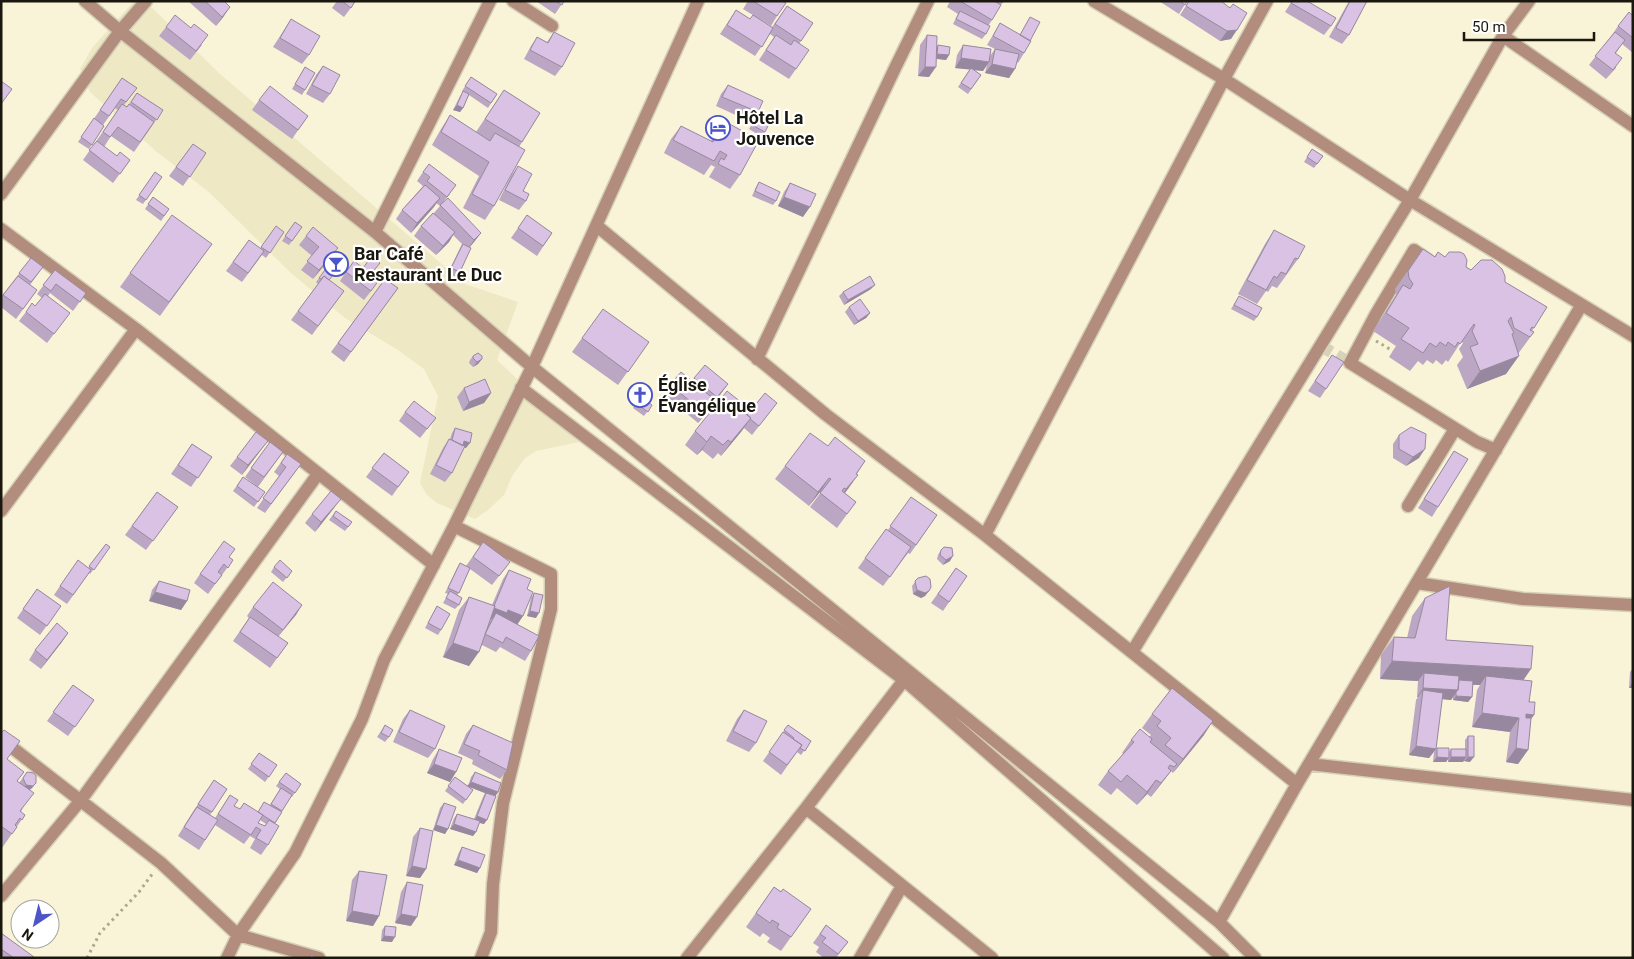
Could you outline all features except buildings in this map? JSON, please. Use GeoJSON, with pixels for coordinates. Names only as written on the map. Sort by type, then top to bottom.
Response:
{"type":"FeatureCollection","features":[{"type":"Feature","properties":{"kind":"street"},"geometry":{"type":"LineString","coordinates":[[85,1],[120,31],[375,232],[532,367],[1218,922],[1255,958]]}},
{"type":"Feature","properties":{"kind":"street"},"geometry":{"type":"LineString","coordinates":[[1,194],[120,31],[146,1]]}},
{"type":"Feature","properties":{"kind":"street"},"geometry":{"type":"LineString","coordinates":[[375,232],[490,1]]}},
{"type":"Feature","properties":{"kind":"street"},"geometry":{"type":"LineString","coordinates":[[513,1],[552,26]]}},
{"type":"Feature","properties":{"kind":"street"},"geometry":{"type":"LineString","coordinates":[[227,958],[238,935],[295,853],[362,719],[384,660],[454,526],[532,367],[698,1]]}},
{"type":"Feature","properties":{"kind":"street"},"geometry":{"type":"LineString","coordinates":[[757,359],[928,1]]}},
{"type":"Feature","properties":{"kind":"street"},"geometry":{"type":"LineString","coordinates":[[1094,1],[1224,78],[1410,200],[1633,336]]}},
{"type":"Feature","properties":{"kind":"street"},"geometry":{"type":"LineString","coordinates":[[985,535],[1224,78],[1267,1]]}},
{"type":"Feature","properties":{"kind":"street"},"geometry":{"type":"LineString","coordinates":[[1132,652],[1410,200],[1503,36],[1529,1]]}},
{"type":"Feature","properties":{"kind":"street"},"geometry":{"type":"LineString","coordinates":[[1503,36],[1633,126]]}},
{"type":"Feature","properties":{"kind":"street"},"geometry":{"type":"LineString","coordinates":[[597,226],[825,414],[985,535],[1297,784]]}},
{"type":"Feature","properties":{"kind":"street"},"geometry":{"type":"LineString","coordinates":[[1,229],[136,330],[434,565]]}},
{"type":"Feature","properties":{"kind":"street"},"geometry":{"type":"LineString","coordinates":[[1428,260],[1414,250],[1376,314],[1350,363],[1477,442],[1496,450]]}},
{"type":"Feature","properties":{"kind":"street"},"geometry":{"type":"LineString","coordinates":[[1218,922],[1297,784],[1581,306]]}},
{"type":"Feature","properties":{"kind":"street"},"geometry":{"type":"LineString","coordinates":[[1,511],[136,330]]}},
{"type":"Feature","properties":{"kind":"street"},"geometry":{"type":"LineString","coordinates":[[521,388],[904,680],[1223,958]]}},
{"type":"Feature","properties":{"kind":"street"},"geometry":{"type":"LineString","coordinates":[[1408,506],[1455,428]]}},
{"type":"Feature","properties":{"kind":"street"},"geometry":{"type":"LineString","coordinates":[[1,896],[81,800],[318,474]]}},
{"type":"Feature","properties":{"kind":"street"},"geometry":{"type":"LineString","coordinates":[[454,526],[551,574],[550,609],[503,803],[493,884],[491,932],[481,958]]}},
{"type":"Feature","properties":{"kind":"street"},"geometry":{"type":"LineString","coordinates":[[1417,583],[1523,599],[1633,605]]}},
{"type":"Feature","properties":{"kind":"street"},"geometry":{"type":"LineString","coordinates":[[687,958],[806,808],[904,680]]}},
{"type":"Feature","properties":{"kind":"street"},"geometry":{"type":"LineString","coordinates":[[1,738],[162,863],[238,935],[319,958]]}},
{"type":"Feature","properties":{"kind":"street"},"geometry":{"type":"LineString","coordinates":[[1309,764],[1633,800]]}},
{"type":"Feature","properties":{"kind":"street"},"geometry":{"type":"LineString","coordinates":[[806,808],[992,958]]}},
{"type":"Feature","properties":{"kind":"street"},"geometry":{"type":"LineString","coordinates":[[860,958],[902,886]]}},
{"type":"Feature","properties":{"kind":"path"},"geometry":{"type":"LineString","coordinates":[[87,958],[100,933],[139,892],[162,863]]}},
{"type":"Feature","properties":{"kind":"shaded area"},"geometry":{"type":"Polygon","coordinates":[[[134,1],[145,1],[220,74],[465,284],[518,302],[497,360],[556,416],[579,442],[536,451],[525,458],[512,476],[504,495],[475,519],[437,503],[427,495],[420,483],[438,396],[424,369],[398,350],[345,318],[291,273],[210,193],[157,152],[90,92],[80,69],[92,48],[134,1]]]}},
{"type":"Feature","properties":{"kind":"tunnel"},"geometry":{"type":"LineString","coordinates":[[1321,346],[1350,363]]}},
{"type":"Feature","properties":{"kind":"place","name":"Hôtel La Jouvence"},"geometry":{"type":"Point","coordinates":[718,128]}},
{"type":"Feature","properties":{"kind":"place","name":"Bar Café Restaurant Le Duc"},"geometry":{"type":"Point","coordinates":[336,264]}},
{"type":"Feature","properties":{"kind":"place","name":"Église Évangélique"},"geometry":{"type":"Point","coordinates":[640,395]}}]}
